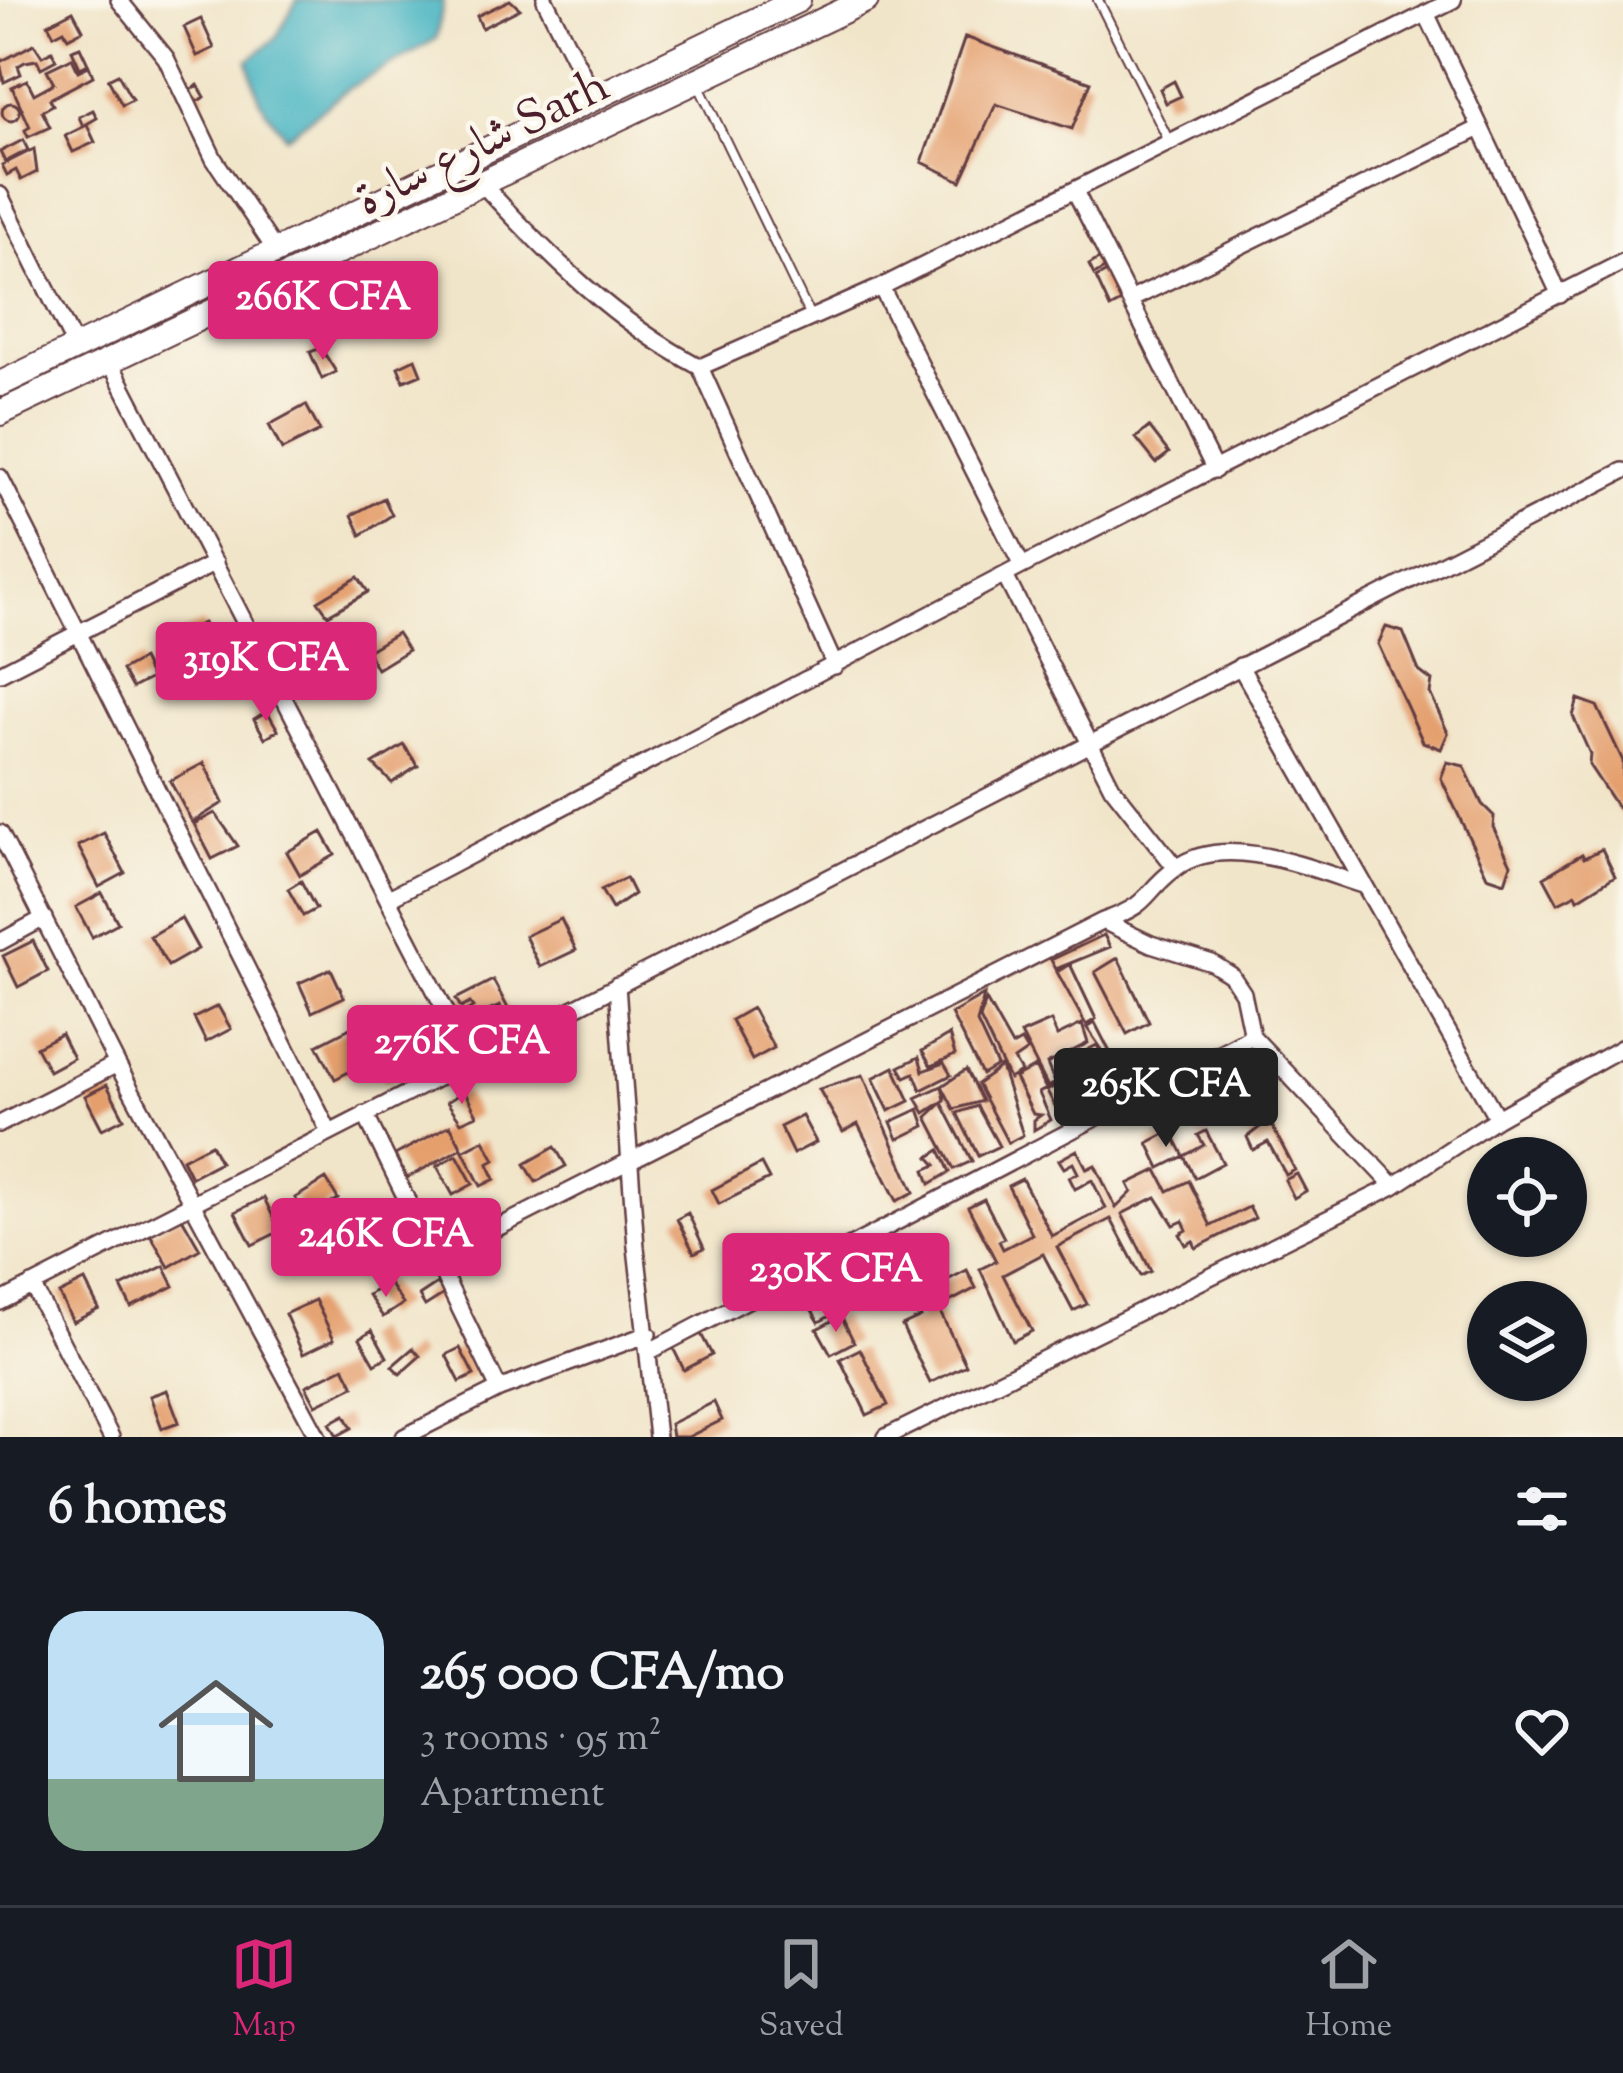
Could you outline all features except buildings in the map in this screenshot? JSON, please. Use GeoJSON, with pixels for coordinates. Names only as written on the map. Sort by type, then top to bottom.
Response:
{"type":"FeatureCollection","features":[{"type":"Feature","properties":{"kind":"highway","name":"شارع سارة Sarh"},"geometry":{"type":"LineString","coordinates":[[0,413],[866,0]]}},
{"type":"Feature","properties":{"kind":"highway","name":"شارع سارة Sarh"},"geometry":{"type":"LineString","coordinates":[[0,384],[595,99],[783,3]]}},
{"type":"Feature","properties":{"kind":"street"},"geometry":{"type":"LineString","coordinates":[[119,0],[166,58],[214,158],[276,251]]}},
{"type":"Feature","properties":{"kind":"street"},"geometry":{"type":"LineString","coordinates":[[545,0],[595,99]]}},
{"type":"Feature","properties":{"kind":"street"},"geometry":{"type":"LineString","coordinates":[[700,367],[881,286],[1453,0]]}},
{"type":"Feature","properties":{"kind":"street"},"geometry":{"type":"LineString","coordinates":[[1426,14],[1560,295]]}},
{"type":"Feature","properties":{"kind":"street"},"geometry":{"type":"LineString","coordinates":[[1130,300],[1478,129]]}},
{"type":"Feature","properties":{"kind":"street"},"geometry":{"type":"LineString","coordinates":[[484,186],[564,272],[667,350],[700,367],[835,666]]}},
{"type":"Feature","properties":{"kind":"street"},"geometry":{"type":"LineString","coordinates":[[1075,191],[1215,470]]}},
{"type":"Feature","properties":{"kind":"street"},"geometry":{"type":"LineString","coordinates":[[0,195],[76,346]]}},
{"type":"Feature","properties":{"kind":"street"},"geometry":{"type":"LineString","coordinates":[[389,898],[1022,566],[1623,262]]}},
{"type":"Feature","properties":{"kind":"street"},"geometry":{"type":"LineString","coordinates":[[881,286],[1022,566]]}},
{"type":"Feature","properties":{"kind":"street"},"geometry":{"type":"LineString","coordinates":[[110,362],[471,1060]]}},
{"type":"Feature","properties":{"kind":"street"},"geometry":{"type":"LineString","coordinates":[[0,1302],[191,1200],[1623,471]]}},
{"type":"Feature","properties":{"kind":"street"},"geometry":{"type":"LineString","coordinates":[[0,477],[329,1132]]}},
{"type":"Feature","properties":{"kind":"street"},"geometry":{"type":"LineString","coordinates":[[0,673],[215,562]]}},
{"type":"Feature","properties":{"kind":"street"},"geometry":{"type":"LineString","coordinates":[[1005,576],[1124,805],[1176,868]]}},
{"type":"Feature","properties":{"kind":"street"},"geometry":{"type":"LineString","coordinates":[[1240,666],[1497,1118]]}},
{"type":"Feature","properties":{"kind":"street"},"geometry":{"type":"LineString","coordinates":[[0,833],[117,1064],[318,1437]]}},
{"type":"Feature","properties":{"kind":"street"},"geometry":{"type":"LineString","coordinates":[[438,1258],[1103,921],[1142,907],[1176,868],[1233,854],[1365,886]]}},
{"type":"Feature","properties":{"kind":"street"},"geometry":{"type":"LineString","coordinates":[[0,942],[44,919]]}},
{"type":"Feature","properties":{"kind":"street"},"geometry":{"type":"LineString","coordinates":[[1103,921],[1231,975],[1243,993],[1252,1036],[1394,1186]]}},
{"type":"Feature","properties":{"kind":"street"},"geometry":{"type":"LineString","coordinates":[[617,986],[657,1437]]}},
{"type":"Feature","properties":{"kind":"street"},"geometry":{"type":"LineString","coordinates":[[404,1437],[500,1389],[649,1342],[1252,1036]]}},
{"type":"Feature","properties":{"kind":"street"},"geometry":{"type":"LineString","coordinates":[[886,1437],[1394,1186],[1497,1118],[1623,1047]]}},
{"type":"Feature","properties":{"kind":"street"},"geometry":{"type":"LineString","coordinates":[[0,1124],[117,1064]]}},
{"type":"Feature","properties":{"kind":"street"},"geometry":{"type":"LineString","coordinates":[[364,1114],[500,1389]]}},
{"type":"Feature","properties":{"kind":"street"},"geometry":{"type":"LineString","coordinates":[[32,1285],[111,1437]]}},
{"type":"Feature","properties":{"kind":"lane"},"geometry":{"type":"LineString","coordinates":[[1098,0],[1170,144]]}},
{"type":"Feature","properties":{"kind":"lane"},"geometry":{"type":"LineString","coordinates":[[697,83],[811,317]]}},
{"type":"Feature","properties":{"kind":"water"},"geometry":{"type":"Polygon","coordinates":[[[297,0],[444,0],[436,39],[346,90],[286,137],[260,101],[248,61],[276,38],[297,0]]]}}]}
